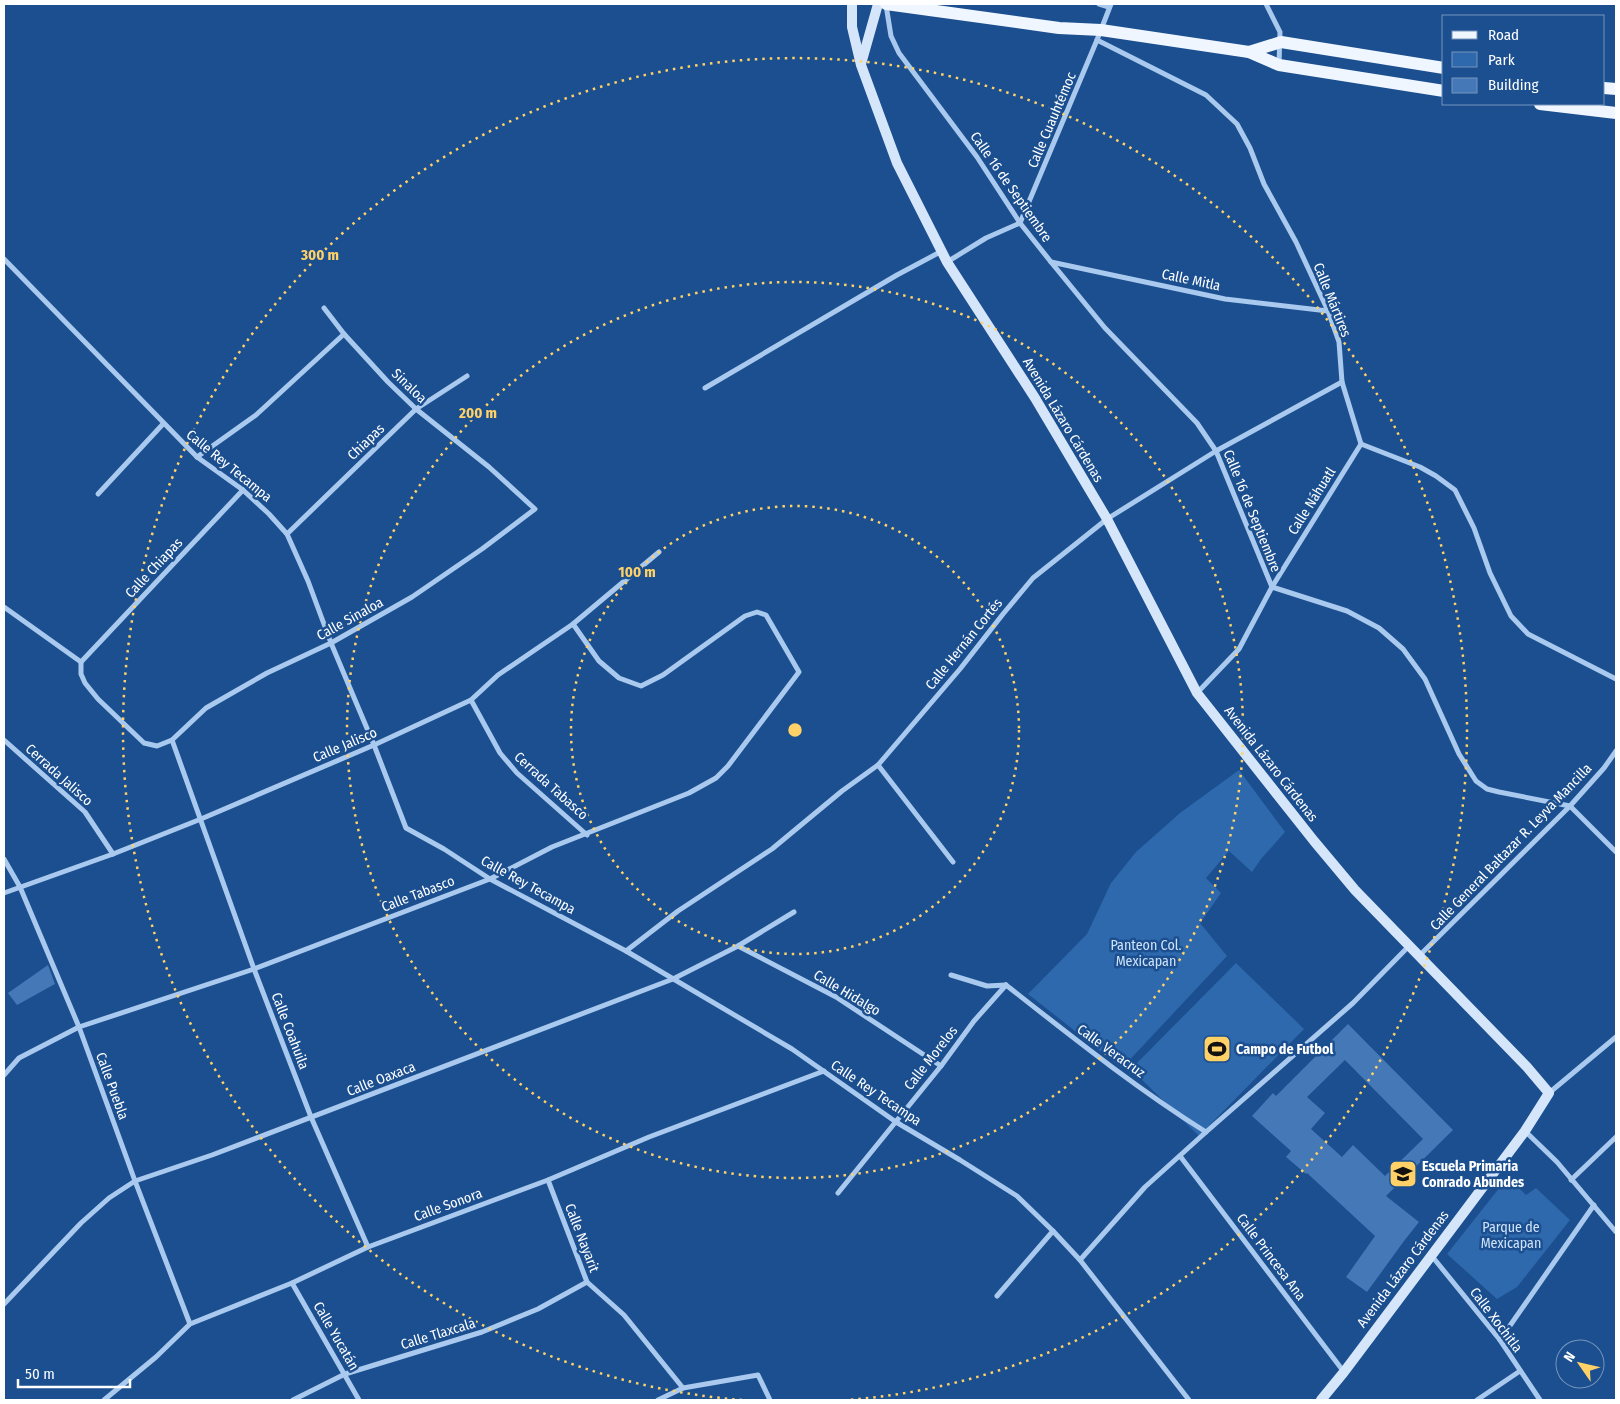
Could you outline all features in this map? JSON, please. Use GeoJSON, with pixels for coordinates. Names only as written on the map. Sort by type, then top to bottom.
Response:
{"type":"FeatureCollection","features":[{"type":"Feature","properties":{"kind":"main road","name":"Avenida Lázaro Cárdenas"},"geometry":{"type":"LineString","coordinates":[[852,4],[852,26],[861,65],[897,163],[947,262],[1035,398],[1107,519],[1197,692],[1354,890],[1527,1067],[1549,1093],[1525,1131],[1344,1372],[1320,1400]]}},
{"type":"Feature","properties":{"kind":"main road"},"geometry":{"type":"LineString","coordinates":[[861,65],[878,4]]}},
{"type":"Feature","properties":{"kind":"main road"},"geometry":{"type":"LineString","coordinates":[[886,4],[1099,35],[1249,52],[1279,64],[1442,91]]}},
{"type":"Feature","properties":{"kind":"main road"},"geometry":{"type":"LineString","coordinates":[[1249,52],[1281,42],[1442,68]]}},
{"type":"Feature","properties":{"kind":"main road"},"geometry":{"type":"LineString","coordinates":[[1548,105],[1616,113]]}},
{"type":"Feature","properties":{"kind":"street","name":"Calle 16 de Septiembre"},"geometry":{"type":"LineString","coordinates":[[886,4],[891,36],[899,53],[977,157],[1020,224],[1105,328],[1197,423],[1216,451],[1272,587],[1347,612],[1379,628],[1403,649],[1425,679],[1458,754],[1476,782],[1487,789],[1570,806]]}},
{"type":"Feature","properties":{"kind":"street"},"geometry":{"type":"LineString","coordinates":[[1099,4],[1110,5]]}},
{"type":"Feature","properties":{"kind":"street"},"geometry":{"type":"LineString","coordinates":[[1266,4],[1280,32],[1279,64]]}},
{"type":"Feature","properties":{"kind":"street","name":"Calle Cuauhtémoc"},"geometry":{"type":"LineString","coordinates":[[1020,224],[1110,5]]}},
{"type":"Feature","properties":{"kind":"street","name":"Calle Mártires"},"geometry":{"type":"LineString","coordinates":[[1099,35],[1206,95],[1237,124],[1250,148],[1264,184],[1296,242],[1328,311],[1339,342],[1342,382],[1361,444]]}},
{"type":"Feature","properties":{"kind":"street"},"geometry":{"type":"LineString","coordinates":[[947,262],[986,238],[1020,224]]}},
{"type":"Feature","properties":{"kind":"street"},"geometry":{"type":"LineString","coordinates":[[705,388],[897,275],[942,251]]}},
{"type":"Feature","properties":{"kind":"street","name":"Calle Rey Tecampa"},"geometry":{"type":"LineString","coordinates":[[4,259],[163,424],[197,457],[243,490],[287,534],[308,581],[406,828],[444,849],[490,879],[626,951],[792,1049],[896,1122],[1017,1196],[1080,1260],[1189,1400]]}},
{"type":"Feature","properties":{"kind":"street","name":"Calle Mitla"},"geometry":{"type":"LineString","coordinates":[[1051,262],[1225,299],[1328,311]]}},
{"type":"Feature","properties":{"kind":"street","name":"Sinaloa"},"geometry":{"type":"LineString","coordinates":[[324,308],[344,334],[388,382],[416,409],[489,467],[535,509]]}},
{"type":"Feature","properties":{"kind":"street"},"geometry":{"type":"LineString","coordinates":[[197,457],[256,415],[344,334]]}},
{"type":"Feature","properties":{"kind":"street","name":"Chiapas"},"geometry":{"type":"LineString","coordinates":[[287,534],[416,409],[467,376]]}},
{"type":"Feature","properties":{"kind":"street","name":"Calle Hernán Cortés"},"geometry":{"type":"LineString","coordinates":[[626,951],[678,911],[772,849],[842,791],[878,765],[960,669],[1033,578],[1107,519],[1216,451],[1342,382]]}},
{"type":"Feature","properties":{"kind":"street"},"geometry":{"type":"LineString","coordinates":[[98,494],[163,424]]}},
{"type":"Feature","properties":{"kind":"street"},"geometry":{"type":"LineString","coordinates":[[1361,444],[1420,468],[1436,476],[1455,490],[1474,528],[1490,573],[1511,616],[1528,634],[1616,679]]}},
{"type":"Feature","properties":{"kind":"street","name":"Calle Náhuatl"},"geometry":{"type":"LineString","coordinates":[[1197,692],[1239,649],[1272,587],[1361,444]]}},
{"type":"Feature","properties":{"kind":"street","name":"Calle Chiapas"},"geometry":{"type":"LineString","coordinates":[[81,662],[243,490]]}},
{"type":"Feature","properties":{"kind":"street","name":"Calle Sinaloa"},"geometry":{"type":"LineString","coordinates":[[172,740],[206,708],[267,673],[331,643],[412,596],[482,549],[535,509]]}},
{"type":"Feature","properties":{"kind":"street","name":"Calle Jalisco"},"geometry":{"type":"LineString","coordinates":[[4,893],[113,854],[201,819],[374,745],[472,700],[498,674],[573,624],[659,552]]}},
{"type":"Feature","properties":{"kind":"street"},"geometry":{"type":"LineString","coordinates":[[4,607],[81,662],[81,674],[85,683],[98,699],[144,743],[157,746],[172,740],[201,819]]}},
{"type":"Feature","properties":{"kind":"street","name":"Calle Tabasco"},"geometry":{"type":"LineString","coordinates":[[4,1075],[18,1058],[79,1027],[254,969],[490,879],[552,848],[689,793],[716,778],[728,766],[799,672],[766,615],[757,612],[745,616],[663,675],[641,686],[619,678],[599,662],[573,624]]}},
{"type":"Feature","properties":{"kind":"street","name":"Cerrada Tabasco"},"geometry":{"type":"LineString","coordinates":[[472,700],[500,753],[517,773],[588,834]]}},
{"type":"Feature","properties":{"kind":"street","name":"Cerrada Jalisco"},"geometry":{"type":"LineString","coordinates":[[4,740],[85,812],[113,854]]}},
{"type":"Feature","properties":{"kind":"street","name":"Calle General Baltazar R. Leyva Mancilla"},"geometry":{"type":"LineString","coordinates":[[1419,956],[1570,806],[1604,768],[1616,751]]}},
{"type":"Feature","properties":{"kind":"street"},"geometry":{"type":"LineString","coordinates":[[878,765],[953,862]]}},
{"type":"Feature","properties":{"kind":"street"},"geometry":{"type":"LineString","coordinates":[[1570,806],[1616,852]]}},
{"type":"Feature","properties":{"kind":"street","name":"Calle Coahuila"},"geometry":{"type":"LineString","coordinates":[[201,819],[254,969],[311,1117],[368,1247]]}},
{"type":"Feature","properties":{"kind":"street","name":"Calle Puebla"},"geometry":{"type":"LineString","coordinates":[[4,859],[20,887],[79,1027],[190,1324]]}},
{"type":"Feature","properties":{"kind":"street","name":"Calle Oaxaca"},"geometry":{"type":"LineString","coordinates":[[4,1304],[81,1223],[108,1198],[135,1181],[212,1155],[673,979],[738,946],[794,912]]}},
{"type":"Feature","properties":{"kind":"street","name":"Calle Hidalgo"},"geometry":{"type":"LineString","coordinates":[[738,946],[836,997],[941,1066]]}},
{"type":"Feature","properties":{"kind":"street"},"geometry":{"type":"LineString","coordinates":[[1080,1260],[1145,1188],[1353,1003],[1408,946]]}},
{"type":"Feature","properties":{"kind":"street"},"geometry":{"type":"LineString","coordinates":[[951,975],[987,986],[1006,985]]}},
{"type":"Feature","properties":{"kind":"street","name":"Calle Morelos"},"geometry":{"type":"LineString","coordinates":[[838,1193],[941,1066],[974,1021],[1006,985]]}},
{"type":"Feature","properties":{"kind":"street","name":"Calle Veracruz"},"geometry":{"type":"LineString","coordinates":[[1006,985],[1174,1112],[1206,1132]]}},
{"type":"Feature","properties":{"kind":"street"},"geometry":{"type":"LineString","coordinates":[[1549,1093],[1616,1037]]}},
{"type":"Feature","properties":{"kind":"street","name":"Calle Sonora"},"geometry":{"type":"LineString","coordinates":[[104,1400],[156,1357],[190,1324],[292,1283],[368,1247],[548,1180],[649,1137],[824,1071]]}},
{"type":"Feature","properties":{"kind":"street"},"geometry":{"type":"LineString","coordinates":[[1525,1131],[1557,1162],[1616,1232]]}},
{"type":"Feature","properties":{"kind":"street"},"geometry":{"type":"LineString","coordinates":[[1572,1180],[1616,1137]]}},
{"type":"Feature","properties":{"kind":"street","name":"Calle Princesa Ana"},"geometry":{"type":"LineString","coordinates":[[1180,1156],[1344,1372]]}},
{"type":"Feature","properties":{"kind":"street","name":"Calle Nayarit"},"geometry":{"type":"LineString","coordinates":[[548,1180],[587,1282],[624,1315],[683,1388]]}},
{"type":"Feature","properties":{"kind":"street"},"geometry":{"type":"LineString","coordinates":[[1500,1340],[1594,1205]]}},
{"type":"Feature","properties":{"kind":"street"},"geometry":{"type":"LineString","coordinates":[[997,1296],[1053,1232]]}},
{"type":"Feature","properties":{"kind":"street","name":"Calle Xochitla"},"geometry":{"type":"LineString","coordinates":[[1430,1255],[1500,1340],[1540,1400]]}},
{"type":"Feature","properties":{"kind":"street","name":"Calle Tlaxcala"},"geometry":{"type":"LineString","coordinates":[[293,1400],[345,1374],[482,1332],[538,1309],[587,1282]]}},
{"type":"Feature","properties":{"kind":"street","name":"Calle Yucatán"},"geometry":{"type":"LineString","coordinates":[[292,1283],[359,1400]]}},
{"type":"Feature","properties":{"kind":"street"},"geometry":{"type":"LineString","coordinates":[[1477,1400],[1520,1371]]}},
{"type":"Feature","properties":{"kind":"street"},"geometry":{"type":"LineString","coordinates":[[658,1400],[683,1388],[758,1374],[770,1400]]}},
{"type":"Feature","properties":{"kind":"green space","name":"Panteon Col. Mexicapan"},"geometry":{"type":"Polygon","coordinates":[[[1239,770],[1285,832],[1252,872],[1229,851],[1206,878],[1221,893],[1200,923],[1227,956],[1122,1068],[1028,994],[1087,934],[1111,883],[1136,852],[1180,813],[1239,770]]]}},
{"type":"Feature","properties":{"kind":"green space","name":"Campo de Futbol"},"geometry":{"type":"Polygon","coordinates":[[[1236,963],[1304,1029],[1199,1136],[1131,1069],[1236,963]]]}},
{"type":"Feature","properties":{"kind":"green space","name":"Parque de Mexicapan"},"geometry":{"type":"Polygon","coordinates":[[[1508,1177],[1526,1195],[1536,1188],[1570,1220],[1517,1287],[1497,1299],[1447,1254],[1508,1177]]]}},
{"type":"Feature","properties":{"kind":"building"},"geometry":{"type":"Polygon","coordinates":[[[48,965],[55,984],[17,1005],[8,993],[48,965]]]}},
{"type":"Feature","properties":{"kind":"building"},"geometry":{"type":"Polygon","coordinates":[[[1348,1024],[1453,1130],[1386,1196],[1419,1222],[1367,1292],[1346,1277],[1375,1236],[1307,1173],[1286,1157],[1291,1151],[1252,1116],[1273,1093],[1276,1096],[1348,1024]],[[1345,1060],[1307,1097],[1325,1113],[1311,1129],[1342,1157],[1353,1145],[1385,1176],[1423,1139],[1345,1060]]]}},
{"type":"Feature","properties":{"kind":"place","name":"Campo de Futbol"},"geometry":{"type":"Point","coordinates":[1217,1049]}},
{"type":"Feature","properties":{"kind":"place","name":"Escuela Primaria Conrado Abundes"},"geometry":{"type":"Point","coordinates":[1403,1174]}}]}
